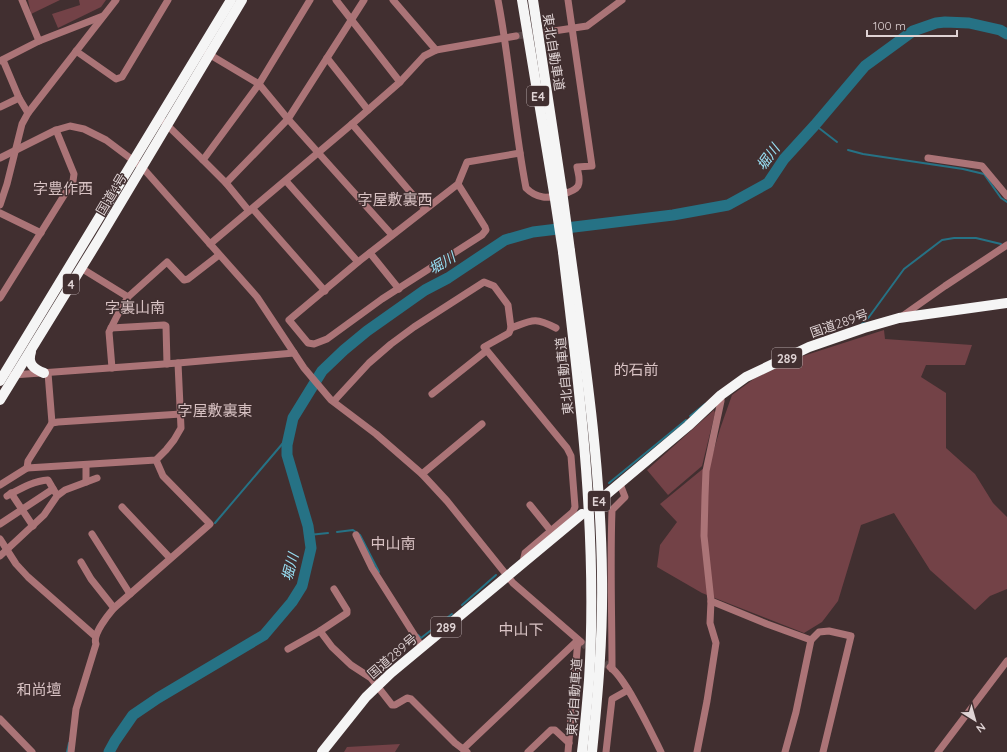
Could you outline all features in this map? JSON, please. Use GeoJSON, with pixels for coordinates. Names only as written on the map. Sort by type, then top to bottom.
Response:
{"type":"FeatureCollection","features":[{"type":"Feature","properties":{"kind":"highway","name":"国道4号"},"geometry":{"type":"LineString","coordinates":[[0,400],[81,268],[138,164],[159,118],[230,0]]}},
{"type":"Feature","properties":{"kind":"highway","name":"国道4号"},"geometry":{"type":"LineString","coordinates":[[1,377],[138,164],[168,125],[242,0]]}},
{"type":"Feature","properties":{"kind":"highway","name":"東北自動車道"},"geometry":{"type":"LineString","coordinates":[[522,0],[558,192]]}},
{"type":"Feature","properties":{"kind":"highway","name":"東北自動車道"},"geometry":{"type":"LineString","coordinates":[[533,0],[558,192],[592,417],[597,472],[602,576],[602,631],[592,752]]}},
{"type":"Feature","properties":{"kind":"highway","name":"東北自動車道"},"geometry":{"type":"LineString","coordinates":[[567,252],[589,522],[589,679],[582,752]]}},
{"type":"Feature","properties":{"kind":"highway","name":"国道289号"},"geometry":{"type":"LineString","coordinates":[[607,494],[693,422],[721,395],[746,377],[809,347],[864,328],[899,318],[1007,303]]}},
{"type":"Feature","properties":{"kind":"highway"},"geometry":{"type":"LineString","coordinates":[[32,348],[29,358],[31,364],[36,370],[46,373]]}},
{"type":"Feature","properties":{"kind":"highway","name":"国道289号"},"geometry":{"type":"LineString","coordinates":[[322,752],[377,685],[582,514]]}},
{"type":"Feature","properties":{"kind":"street"},"geometry":{"type":"LineString","coordinates":[[22,0],[39,41]]}},
{"type":"Feature","properties":{"kind":"street"},"geometry":{"type":"LineString","coordinates":[[0,205],[7,184],[22,124],[28,113],[116,0]]}},
{"type":"Feature","properties":{"kind":"street"},"geometry":{"type":"LineString","coordinates":[[76,51],[116,79],[122,78],[168,0]]}},
{"type":"Feature","properties":{"kind":"street"},"geometry":{"type":"LineString","coordinates":[[203,160],[259,84],[310,0]]}},
{"type":"Feature","properties":{"kind":"street"},"geometry":{"type":"LineString","coordinates":[[336,0],[400,82]]}},
{"type":"Feature","properties":{"kind":"street"},"geometry":{"type":"LineString","coordinates":[[226,183],[288,119],[364,0]]}},
{"type":"Feature","properties":{"kind":"street"},"geometry":{"type":"LineString","coordinates":[[393,0],[436,50]]}},
{"type":"Feature","properties":{"kind":"street"},"geometry":{"type":"LineString","coordinates":[[498,0],[526,188],[530,192],[544,197],[570,192],[578,187],[579,179],[577,167],[592,166],[568,0]]}},
{"type":"Feature","properties":{"kind":"street"},"geometry":{"type":"LineString","coordinates":[[547,32],[587,26],[622,0]]}},
{"type":"Feature","properties":{"kind":"street"},"geometry":{"type":"LineString","coordinates":[[28,113],[1,61],[39,41],[105,15]]}},
{"type":"Feature","properties":{"kind":"street"},"geometry":{"type":"LineString","coordinates":[[210,244],[286,181],[400,82],[424,56],[436,50],[516,36]]}},
{"type":"Feature","properties":{"kind":"street"},"geometry":{"type":"LineString","coordinates":[[201,48],[210,55],[259,84],[288,119],[392,235]]}},
{"type":"Feature","properties":{"kind":"street"},"geometry":{"type":"LineString","coordinates":[[327,58],[368,110]]}},
{"type":"Feature","properties":{"kind":"street"},"geometry":{"type":"LineString","coordinates":[[0,107],[19,98]]}},
{"type":"Feature","properties":{"kind":"street"},"geometry":{"type":"LineString","coordinates":[[159,118],[168,125],[226,183],[325,291]]}},
{"type":"Feature","properties":{"kind":"street"},"geometry":{"type":"LineString","coordinates":[[352,124],[425,209]]}},
{"type":"Feature","properties":{"kind":"street"},"geometry":{"type":"LineString","coordinates":[[0,158],[56,130],[70,126],[84,129],[106,140],[138,164],[257,298],[304,368],[332,400],[376,434],[422,474],[447,501],[507,576],[580,641]]}},
{"type":"Feature","properties":{"kind":"street"},"geometry":{"type":"LineString","coordinates":[[0,298],[73,181],[74,174],[56,130]]}},
{"type":"Feature","properties":{"kind":"street"},"geometry":{"type":"LineString","coordinates":[[458,184],[485,227],[486,230],[482,235],[398,289],[327,339],[314,344],[308,343],[289,320],[358,262],[458,184],[467,162],[520,153]]}},
{"type":"Feature","properties":{"kind":"street"},"geometry":{"type":"LineString","coordinates":[[928,158],[982,166],[1007,196]]}},
{"type":"Feature","properties":{"kind":"street"},"geometry":{"type":"LineString","coordinates":[[286,181],[358,262]]}},
{"type":"Feature","properties":{"kind":"street"},"geometry":{"type":"LineString","coordinates":[[0,213],[41,233]]}},
{"type":"Feature","properties":{"kind":"street"},"geometry":{"type":"LineString","coordinates":[[899,318],[1007,245]]}},
{"type":"Feature","properties":{"kind":"street"},"geometry":{"type":"LineString","coordinates":[[370,253],[398,289]]}},
{"type":"Feature","properties":{"kind":"street"},"geometry":{"type":"LineString","coordinates":[[112,368],[110,332],[116,316],[128,297],[167,262],[184,280],[188,279],[219,255]]}},
{"type":"Feature","properties":{"kind":"street"},"geometry":{"type":"LineString","coordinates":[[81,268],[128,297]]}},
{"type":"Feature","properties":{"kind":"street"},"geometry":{"type":"LineString","coordinates":[[332,400],[369,363],[414,327],[484,282],[494,286],[508,305],[511,328],[509,333],[484,348],[567,448],[571,456],[575,507],[573,512],[525,553],[523,562]]}},
{"type":"Feature","properties":{"kind":"street"},"geometry":{"type":"LineString","coordinates":[[511,328],[533,320],[541,320],[556,328]]}},
{"type":"Feature","properties":{"kind":"street"},"geometry":{"type":"LineString","coordinates":[[111,328],[166,326],[167,364]]}},
{"type":"Feature","properties":{"kind":"street"},"geometry":{"type":"LineString","coordinates":[[432,394],[486,351]]}},
{"type":"Feature","properties":{"kind":"street"},"geometry":{"type":"LineString","coordinates":[[1,377],[294,352]]}},
{"type":"Feature","properties":{"kind":"street"},"geometry":{"type":"LineString","coordinates":[[0,485],[27,468],[156,460],[174,440],[181,428],[178,363]]}},
{"type":"Feature","properties":{"kind":"street"},"geometry":{"type":"LineString","coordinates":[[27,468],[28,461],[52,423],[46,373]]}},
{"type":"Feature","properties":{"kind":"street"},"geometry":{"type":"LineString","coordinates":[[696,752],[707,701],[716,643],[710,623],[711,601],[704,536],[706,471],[722,401],[721,395]]}},
{"type":"Feature","properties":{"kind":"street"},"geometry":{"type":"LineString","coordinates":[[52,423],[181,414]]}},
{"type":"Feature","properties":{"kind":"street"},"geometry":{"type":"LineString","coordinates":[[422,474],[482,424]]}},
{"type":"Feature","properties":{"kind":"street"},"geometry":{"type":"LineString","coordinates":[[71,752],[76,709],[96,644],[94,640],[106,618],[114,608],[210,524],[163,476],[156,460]]}},
{"type":"Feature","properties":{"kind":"street"},"geometry":{"type":"LineString","coordinates":[[86,465],[86,482]]}},
{"type":"Feature","properties":{"kind":"street"},"geometry":{"type":"LineString","coordinates":[[0,556],[44,515],[57,496],[65,490],[97,478]]}},
{"type":"Feature","properties":{"kind":"street"},"geometry":{"type":"LineString","coordinates":[[33,526],[22,509],[9,494],[40,480],[48,480],[57,496]]}},
{"type":"Feature","properties":{"kind":"street"},"geometry":{"type":"LineString","coordinates":[[620,484],[625,497],[612,510],[610,668],[628,690],[661,752]]}},
{"type":"Feature","properties":{"kind":"street"},"geometry":{"type":"LineString","coordinates":[[0,524],[53,489]]}},
{"type":"Feature","properties":{"kind":"street"},"geometry":{"type":"LineString","coordinates":[[530,505],[551,531]]}},
{"type":"Feature","properties":{"kind":"street"},"geometry":{"type":"LineString","coordinates":[[122,507],[170,558]]}},
{"type":"Feature","properties":{"kind":"street"},"geometry":{"type":"LineString","coordinates":[[92,534],[130,594]]}},
{"type":"Feature","properties":{"kind":"street"},"geometry":{"type":"LineString","coordinates":[[356,535],[372,568],[422,647]]}},
{"type":"Feature","properties":{"kind":"street"},"geometry":{"type":"LineString","coordinates":[[0,539],[16,564],[28,577],[96,636]]}},
{"type":"Feature","properties":{"kind":"street"},"geometry":{"type":"LineString","coordinates":[[80,562],[91,579],[114,608]]}},
{"type":"Feature","properties":{"kind":"street"},"geometry":{"type":"LineString","coordinates":[[288,649],[320,631],[347,613],[347,610],[334,589]]}},
{"type":"Feature","properties":{"kind":"street"},"geometry":{"type":"LineString","coordinates":[[711,601],[810,640]]}},
{"type":"Feature","properties":{"kind":"street"},"geometry":{"type":"LineString","coordinates":[[320,631],[332,647],[351,665],[371,678],[392,705],[395,705],[407,698],[410,699],[454,743],[465,750],[580,641]]}},
{"type":"Feature","properties":{"kind":"street"},"geometry":{"type":"LineString","coordinates":[[785,752],[796,712],[810,640],[819,632],[829,631],[851,636],[823,752]]}},
{"type":"Feature","properties":{"kind":"street"},"geometry":{"type":"LineString","coordinates":[[568,752],[580,641]]}},
{"type":"Feature","properties":{"kind":"street"},"geometry":{"type":"LineString","coordinates":[[938,752],[1007,661]]}},
{"type":"Feature","properties":{"kind":"street"},"geometry":{"type":"LineString","coordinates":[[606,752],[612,698],[628,690]]}},
{"type":"Feature","properties":{"kind":"street"},"geometry":{"type":"LineString","coordinates":[[0,719],[32,752]]}},
{"type":"Feature","properties":{"kind":"street"},"geometry":{"type":"LineString","coordinates":[[528,752],[551,730],[554,730],[569,743]]}},
{"type":"Feature","properties":{"kind":"shaded area"},"geometry":{"type":"Polygon","coordinates":[[[28,0],[60,0],[31,14],[28,0]]]}},
{"type":"Feature","properties":{"kind":"shaded area"},"geometry":{"type":"Polygon","coordinates":[[[79,0],[106,0],[101,7],[58,28],[52,14],[80,5],[79,0]]]}},
{"type":"Feature","properties":{"kind":"shaded area"},"geometry":{"type":"Polygon","coordinates":[[[884,330],[885,339],[972,345],[965,365],[926,365],[921,377],[946,393],[946,448],[975,474],[993,503],[1007,517],[1007,589],[990,596],[975,610],[930,570],[894,513],[861,525],[838,601],[822,622],[804,633],[702,593],[657,567],[660,545],[677,522],[660,504],[710,463],[732,395],[755,378],[803,356],[884,330]]]}},
{"type":"Feature","properties":{"kind":"shaded area"},"geometry":{"type":"Polygon","coordinates":[[[714,410],[715,413],[702,466],[668,495],[647,470],[714,410]]]}},
{"type":"Feature","properties":{"kind":"shaded area"},"geometry":{"type":"Polygon","coordinates":[[[400,744],[395,752],[344,752],[347,747],[400,744]]]}},
{"type":"Feature","properties":{"kind":"waterway","name":"堀川"},"geometry":{"type":"LineString","coordinates":[[109,752],[133,715],[158,698],[264,635],[292,602],[302,586],[311,548],[308,526],[287,455],[287,445],[293,418],[322,371],[367,331],[425,290],[448,278],[505,240],[533,232],[673,215],[728,205],[768,183],[784,159],[865,66],[913,31],[936,23],[945,22],[969,23],[1000,30],[1007,34]]}},
{"type":"Feature","properties":{"kind":"waterway"},"geometry":{"type":"LineString","coordinates":[[815,125],[837,142]]}},
{"type":"Feature","properties":{"kind":"waterway"},"geometry":{"type":"LineString","coordinates":[[848,150],[863,154],[963,169],[984,174],[1001,198],[1007,202]]}},
{"type":"Feature","properties":{"kind":"waterway"},"geometry":{"type":"LineString","coordinates":[[861,325],[869,317],[904,269],[942,240],[954,238],[976,238],[1001,244]]}},
{"type":"Feature","properties":{"kind":"waterway"},"geometry":{"type":"LineString","coordinates":[[690,416],[705,404]]}},
{"type":"Feature","properties":{"kind":"waterway"},"geometry":{"type":"LineString","coordinates":[[609,483],[686,420]]}},
{"type":"Feature","properties":{"kind":"waterway"},"geometry":{"type":"LineString","coordinates":[[215,523],[289,436]]}},
{"type":"Feature","properties":{"kind":"waterway"},"geometry":{"type":"LineString","coordinates":[[337,532],[353,530],[360,535],[379,572]]}},
{"type":"Feature","properties":{"kind":"waterway"},"geometry":{"type":"LineString","coordinates":[[309,535],[328,533]]}},
{"type":"Feature","properties":{"kind":"waterway"},"geometry":{"type":"LineString","coordinates":[[462,605],[496,575]]}},
{"type":"Feature","properties":{"kind":"waterway"},"geometry":{"type":"LineString","coordinates":[[418,635],[421,638],[452,614]]}},
{"type":"Feature","properties":{"kind":"waterway"},"geometry":{"type":"LineString","coordinates":[[67,752],[69,743]]}},
{"type":"Feature","properties":{"kind":"tunnel"},"geometry":{"type":"LineString","coordinates":[[516,36],[547,32]]}},
{"type":"Feature","properties":{"kind":"tunnel"},"geometry":{"type":"LineString","coordinates":[[581,642],[608,666]]}},
{"type":"Feature","properties":{"kind":"district","name":"字豊作西"},"geometry":{"type":"Point","coordinates":[63,188]}},
{"type":"Feature","properties":{"kind":"district","name":"字屋敷裏西"},"geometry":{"type":"Point","coordinates":[395,199]}},
{"type":"Feature","properties":{"kind":"district","name":"字裏山南"},"geometry":{"type":"Point","coordinates":[135,307]}},
{"type":"Feature","properties":{"kind":"district","name":"的石前"},"geometry":{"type":"Point","coordinates":[636,369]}},
{"type":"Feature","properties":{"kind":"district","name":"字屋敷裏東"},"geometry":{"type":"Point","coordinates":[215,410]}},
{"type":"Feature","properties":{"kind":"district","name":"中山南"},"geometry":{"type":"Point","coordinates":[393,543]}},
{"type":"Feature","properties":{"kind":"district","name":"中山下"},"geometry":{"type":"Point","coordinates":[521,629]}},
{"type":"Feature","properties":{"kind":"district","name":"和尚壇"},"geometry":{"type":"Point","coordinates":[39,689]}}]}
